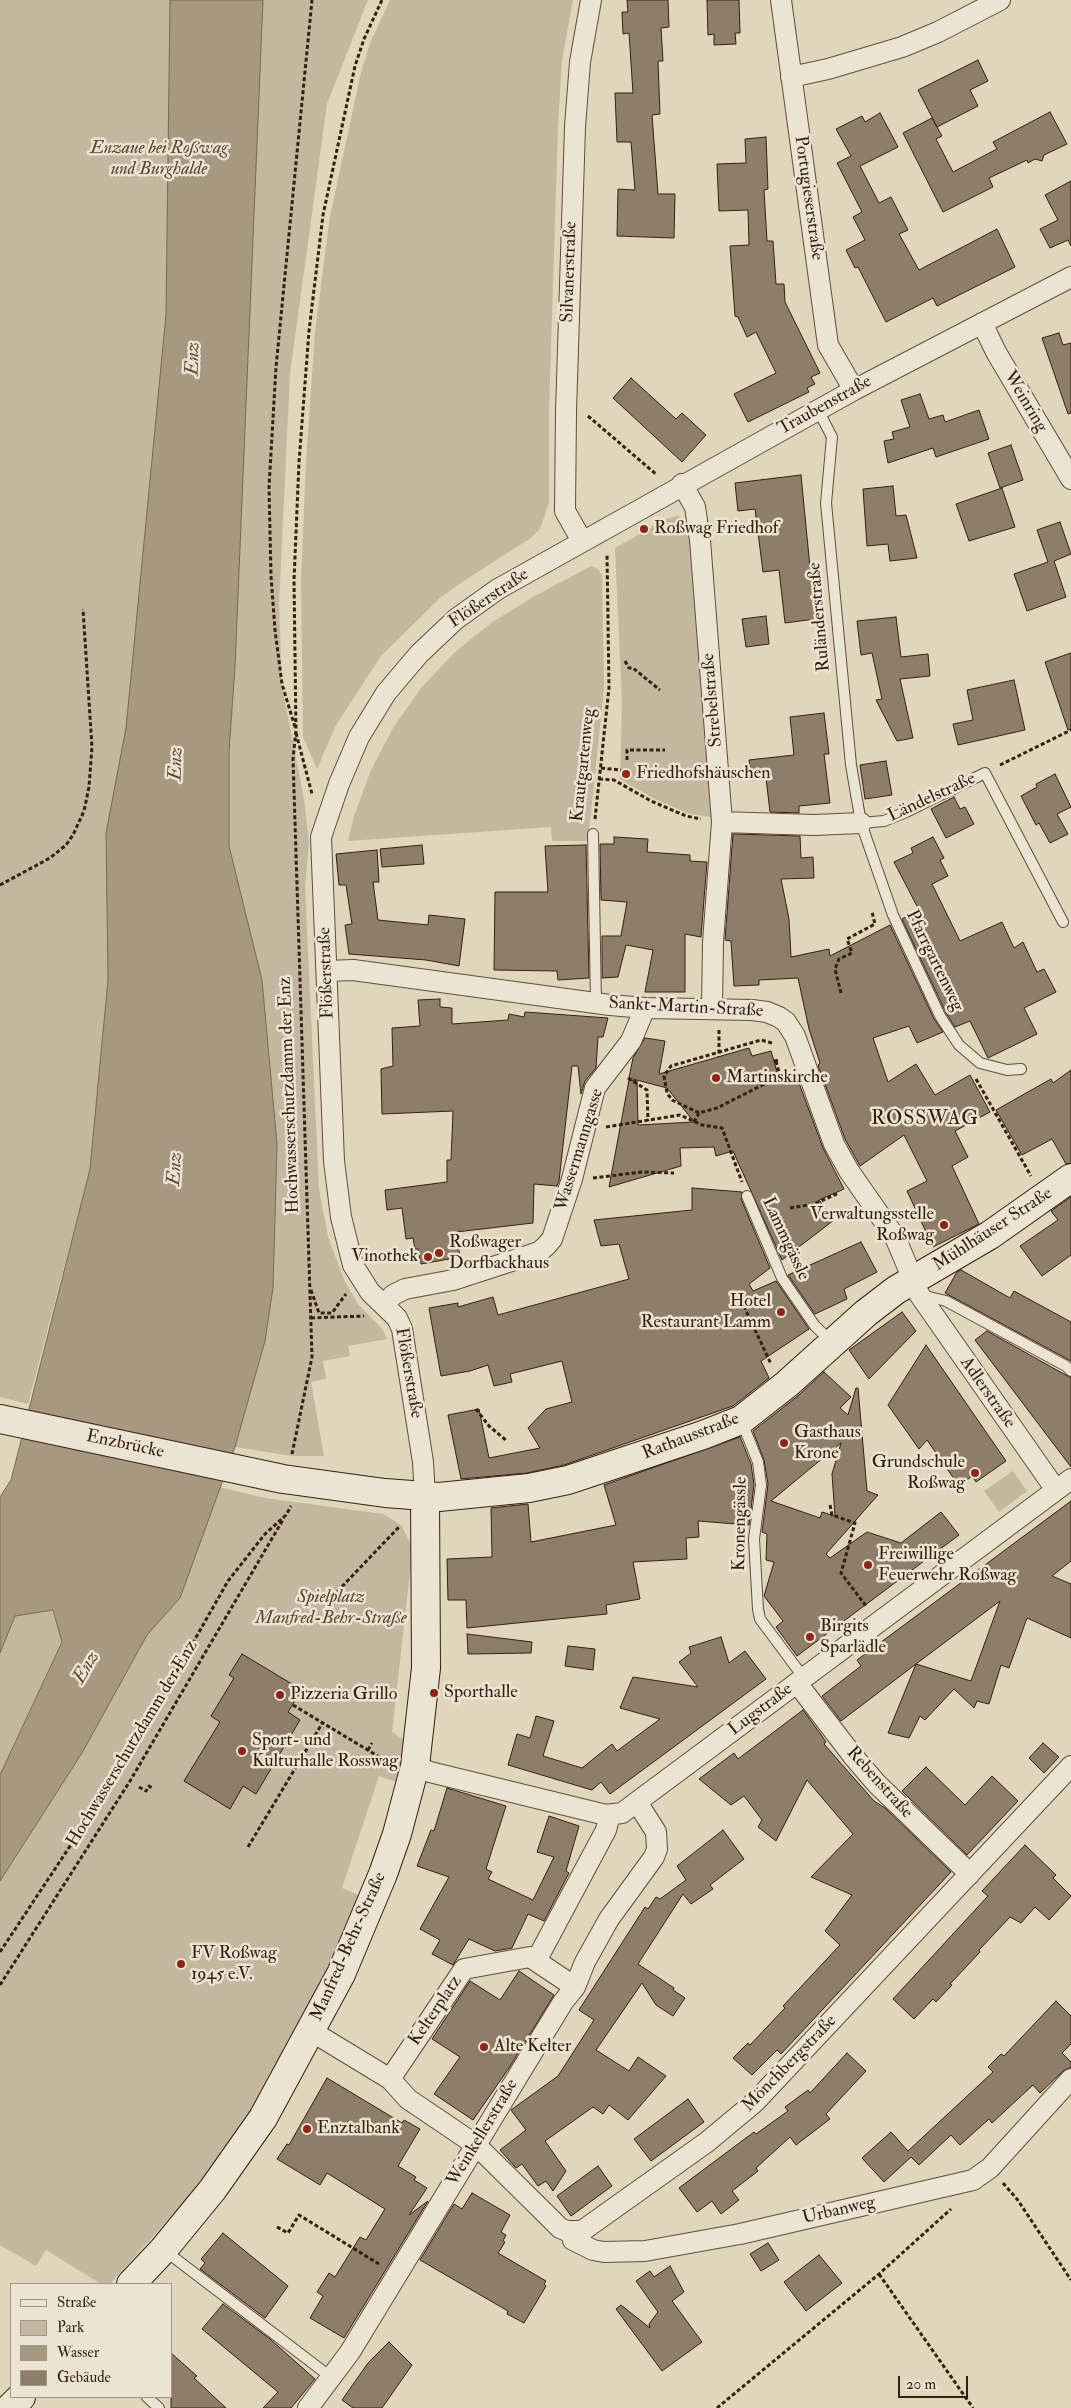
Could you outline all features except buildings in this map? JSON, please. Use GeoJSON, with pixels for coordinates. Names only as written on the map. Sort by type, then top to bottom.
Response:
{"type":"FeatureCollection","features":[{"type":"Feature","properties":{"kind":"street","name":"Silvanerstraße"},"geometry":{"type":"LineString","coordinates":[[589,537],[565,511],[566,412],[575,127],[581,52],[591,0]]}},
{"type":"Feature","properties":{"kind":"street","name":"Portugieserstraße"},"geometry":{"type":"LineString","coordinates":[[781,0],[828,345],[854,390]]}},
{"type":"Feature","properties":{"kind":"street"},"geometry":{"type":"LineString","coordinates":[[792,77],[828,70],[902,47],[938,32],[1000,0]]}},
{"type":"Feature","properties":{"kind":"street","name":"Traubenstraße"},"geometry":{"type":"LineString","coordinates":[[589,537],[854,390],[1071,277]]}},
{"type":"Feature","properties":{"kind":"street","name":"Weinring"},"geometry":{"type":"LineString","coordinates":[[982,324],[1071,479]]}},
{"type":"Feature","properties":{"kind":"street","name":"Strebelstraße"},"geometry":{"type":"LineString","coordinates":[[676,488],[695,507],[700,540],[713,821],[712,1009]]}},
{"type":"Feature","properties":{"kind":"street","name":"Flößerstraße"},"geometry":{"type":"LineString","coordinates":[[425,1496],[423,1462],[402,1329],[397,1318],[370,1292],[353,1265],[341,1217],[332,1127],[321,837],[339,784],[359,738],[386,694],[419,654],[437,636],[477,603],[589,537]]}},
{"type":"Feature","properties":{"kind":"street","name":"Ländelstraße"},"geometry":{"type":"LineString","coordinates":[[713,821],[814,825],[861,823]]}},
{"type":"Feature","properties":{"kind":"street","name":"Sankt-Martin-Straße"},"geometry":{"type":"LineString","coordinates":[[327,971],[354,970],[644,1008],[767,1012],[786,1022],[795,1036],[834,1144],[857,1182],[895,1237],[916,1287]]}},
{"type":"Feature","properties":{"kind":"street","name":"Wassermanngasse"},"geometry":{"type":"LineString","coordinates":[[384,1305],[393,1295],[405,1289],[453,1280],[539,1252],[546,1246],[552,1238],[572,1178],[595,1088],[631,1041],[644,1008]]}},
{"type":"Feature","properties":{"kind":"street","name":"Mühlhäuser Straße"},"geometry":{"type":"LineString","coordinates":[[916,1287],[1071,1178]]}},
{"type":"Feature","properties":{"kind":"street","name":"Rathausstraße"},"geometry":{"type":"LineString","coordinates":[[295,1469],[425,1496],[529,1488],[568,1480],[703,1436],[741,1420],[787,1384],[866,1313],[916,1287]]}},
{"type":"Feature","properties":{"kind":"street","name":"Adlerstraße"},"geometry":{"type":"LineString","coordinates":[[916,1287],[1064,1484]]}},
{"type":"Feature","properties":{"kind":"street","name":"Enzbrücke"},"geometry":{"type":"LineString","coordinates":[[0,1419],[250,1472],[295,1469]]}},
{"type":"Feature","properties":{"kind":"street","name":"Lugstraße"},"geometry":{"type":"LineString","coordinates":[[610,1816],[622,1813],[1064,1484]]}},
{"type":"Feature","properties":{"kind":"street","name":"Manfred-Behr-Straße"},"geometry":{"type":"LineString","coordinates":[[132,2283],[163,2250],[244,2147],[311,2032],[366,1919],[397,1834],[405,1766],[426,1668],[425,1496]]}},
{"type":"Feature","properties":{"kind":"street","name":"Rebenstraße"},"geometry":{"type":"LineString","coordinates":[[801,1680],[870,1776],[970,1874]]}},
{"type":"Feature","properties":{"kind":"street"},"geometry":{"type":"LineString","coordinates":[[405,1766],[610,1816],[606,1830],[536,1961],[575,1987]]}},
{"type":"Feature","properties":{"kind":"street","name":"Mönchbergstraße"},"geometry":{"type":"LineString","coordinates":[[574,2232],[589,2228],[725,2128],[755,2102],[1071,1766]]}},
{"type":"Feature","properties":{"kind":"street","name":"Weinkellerstraße"},"geometry":{"type":"LineString","coordinates":[[308,2408],[350,2352],[562,2002],[575,1987],[585,1962],[609,1919],[654,1857],[657,1849],[656,1832],[637,1802]]}},
{"type":"Feature","properties":{"kind":"street","name":"Kelterplatz"},"geometry":{"type":"LineString","coordinates":[[390,2079],[464,1969],[530,1957],[536,1961]]}},
{"type":"Feature","properties":{"kind":"street"},"geometry":{"type":"LineString","coordinates":[[311,2032],[390,2079],[408,2099],[476,2145],[560,2228],[574,2232]]}},
{"type":"Feature","properties":{"kind":"street","name":"Urbanweg"},"geometry":{"type":"LineString","coordinates":[[574,2232],[573,2240],[594,2250],[604,2252],[645,2251],[740,2234],[973,2180],[990,2168],[1071,2079]]}},
{"type":"Feature","properties":{"kind":"street"},"geometry":{"type":"LineString","coordinates":[[10,2408],[21,2398]]}},
{"type":"Feature","properties":{"kind":"lane","name":"Ruländerstraße"},"geometry":{"type":"LineString","coordinates":[[818,410],[832,437],[826,504],[851,765],[861,823]]}},
{"type":"Feature","properties":{"kind":"lane","name":"Ländelstraße"},"geometry":{"type":"LineString","coordinates":[[861,823],[884,821],[985,773]]}},
{"type":"Feature","properties":{"kind":"lane"},"geometry":{"type":"LineString","coordinates":[[985,773],[1063,922]]}},
{"type":"Feature","properties":{"kind":"lane","name":"Pfarrgartenweg"},"geometry":{"type":"LineString","coordinates":[[861,823],[893,915],[940,1016],[959,1045],[980,1063],[1007,1070],[1021,1069]]}},
{"type":"Feature","properties":{"kind":"lane","name":"Krautgartenweg"},"geometry":{"type":"LineString","coordinates":[[593,834],[596,1003]]}},
{"type":"Feature","properties":{"kind":"lane","name":"Lammgässle"},"geometry":{"type":"LineString","coordinates":[[747,1196],[782,1278],[815,1326],[833,1342]]}},
{"type":"Feature","properties":{"kind":"lane"},"geometry":{"type":"LineString","coordinates":[[916,1287],[946,1301],[1066,1366],[1071,1371]]}},
{"type":"Feature","properties":{"kind":"lane","name":"Kronengässle"},"geometry":{"type":"LineString","coordinates":[[741,1420],[758,1462],[761,1485],[754,1539],[760,1619],[801,1680]]}},
{"type":"Feature","properties":{"kind":"lane"},"geometry":{"type":"LineString","coordinates":[[163,2250],[332,2378]]}},
{"type":"Feature","properties":{"kind":"lane"},"geometry":{"type":"LineString","coordinates":[[148,2398],[159,2408]]}},
{"type":"Feature","properties":{"kind":"path"},"geometry":{"type":"LineString","coordinates":[[312,0],[276,367],[269,478],[270,560],[275,630],[282,684],[296,731],[321,837]]}},
{"type":"Feature","properties":{"kind":"path"},"geometry":{"type":"LineString","coordinates":[[296,731],[295,522],[306,359],[315,274],[325,205],[355,66],[364,39],[382,0]]}},
{"type":"Feature","properties":{"kind":"path"},"geometry":{"type":"LineString","coordinates":[[566,412],[584,413],[661,478],[676,488]]}},
{"type":"Feature","properties":{"kind":"path","name":"Krautgartenweg"},"geometry":{"type":"LineString","coordinates":[[589,537],[607,552],[609,688],[593,834]]}},
{"type":"Feature","properties":{"kind":"path"},"geometry":{"type":"LineString","coordinates":[[0,885],[50,858],[66,845],[74,835],[84,811],[89,787],[92,747],[83,609]]}},
{"type":"Feature","properties":{"kind":"path"},"geometry":{"type":"LineString","coordinates":[[625,661],[629,668],[633,668],[660,690]]}},
{"type":"Feature","properties":{"kind":"path","name":"Ländelstraße"},"geometry":{"type":"LineString","coordinates":[[985,773],[1071,730]]}},
{"type":"Feature","properties":{"kind":"path","name":"Hochwasserschutzdamm der Enz"},"geometry":{"type":"LineString","coordinates":[[0,1985],[130,1781],[295,1498],[295,1469],[312,1357],[293,758],[296,731]]}},
{"type":"Feature","properties":{"kind":"path"},"geometry":{"type":"LineString","coordinates":[[627,760],[627,750],[665,750]]}},
{"type":"Feature","properties":{"kind":"path"},"geometry":{"type":"LineString","coordinates":[[601,768],[621,770]]}},
{"type":"Feature","properties":{"kind":"path"},"geometry":{"type":"LineString","coordinates":[[599,778],[614,780],[651,801],[686,816],[713,821]]}},
{"type":"Feature","properties":{"kind":"path"},"geometry":{"type":"LineString","coordinates":[[841,993],[835,969],[839,959],[852,953],[847,940],[875,924],[871,907]]}},
{"type":"Feature","properties":{"kind":"path"},"geometry":{"type":"LineString","coordinates":[[719,1036],[719,1057]]}},
{"type":"Feature","properties":{"kind":"path"},"geometry":{"type":"LineString","coordinates":[[775,1049],[774,1045],[766,1040],[671,1066],[664,1076],[669,1097],[699,1113],[716,1108],[781,1075],[776,1055]]}},
{"type":"Feature","properties":{"kind":"path"},"geometry":{"type":"LineString","coordinates":[[980,1063],[975,1078],[1025,1168]]}},
{"type":"Feature","properties":{"kind":"path"},"geometry":{"type":"LineString","coordinates":[[629,1079],[647,1090],[648,1120]]}},
{"type":"Feature","properties":{"kind":"path"},"geometry":{"type":"LineString","coordinates":[[694,1122],[699,1113]]}},
{"type":"Feature","properties":{"kind":"path"},"geometry":{"type":"LineString","coordinates":[[620,1125],[680,1115],[694,1122],[722,1128],[747,1196]]}},
{"type":"Feature","properties":{"kind":"path"},"geometry":{"type":"LineString","coordinates":[[593,1178],[642,1172],[674,1173]]}},
{"type":"Feature","properties":{"kind":"path"},"geometry":{"type":"LineString","coordinates":[[790,1208],[814,1204],[857,1182]]}},
{"type":"Feature","properties":{"kind":"path"},"geometry":{"type":"LineString","coordinates":[[310,1287],[319,1313],[332,1313]]}},
{"type":"Feature","properties":{"kind":"path"},"geometry":{"type":"LineString","coordinates":[[741,1300],[772,1367],[787,1384]]}},
{"type":"Feature","properties":{"kind":"path"},"geometry":{"type":"LineString","coordinates":[[311,1318],[368,1316]]}},
{"type":"Feature","properties":{"kind":"path"},"geometry":{"type":"LineString","coordinates":[[476,1409],[489,1426],[507,1441]]}},
{"type":"Feature","properties":{"kind":"path"},"geometry":{"type":"LineString","coordinates":[[830,1505],[832,1515],[854,1523],[841,1573],[878,1622]]}},
{"type":"Feature","properties":{"kind":"path"},"geometry":{"type":"LineString","coordinates":[[0,1952],[123,1766],[228,1581],[266,1534],[286,1515]]}},
{"type":"Feature","properties":{"kind":"path"},"geometry":{"type":"LineString","coordinates":[[333,1596],[401,1525]]}},
{"type":"Feature","properties":{"kind":"path"},"geometry":{"type":"LineString","coordinates":[[293,1705],[368,1750],[405,1766]]}},
{"type":"Feature","properties":{"kind":"path"},"geometry":{"type":"LineString","coordinates":[[248,1847],[323,1722]]}},
{"type":"Feature","properties":{"kind":"path"},"geometry":{"type":"LineString","coordinates":[[368,1750],[372,1743]]}},
{"type":"Feature","properties":{"kind":"path"},"geometry":{"type":"LineString","coordinates":[[139,1787],[146,1790],[148,1786],[153,1788]]}},
{"type":"Feature","properties":{"kind":"path"},"geometry":{"type":"LineString","coordinates":[[990,2168],[1017,2199],[1071,2280]]}},
{"type":"Feature","properties":{"kind":"path"},"geometry":{"type":"LineString","coordinates":[[717,2408],[879,2274],[938,2222],[975,2184],[973,2180]]}},
{"type":"Feature","properties":{"kind":"path"},"geometry":{"type":"LineString","coordinates":[[277,2227],[288,2234],[299,2215],[372,2259]]}},
{"type":"Feature","properties":{"kind":"path"},"geometry":{"type":"LineString","coordinates":[[879,2274],[973,2408]]}},
{"type":"Feature","properties":{"kind":"green space","name":"Enzaue bei Roßwag und Burghalde"},"geometry":{"type":"Polygon","coordinates":[[[0,0],[368,0],[327,104],[290,374],[279,603],[282,686],[304,799],[309,842],[305,886],[319,1189],[328,1237],[345,1282],[358,1304],[383,1330],[387,1339],[348,1346],[350,1356],[323,1361],[326,1379],[311,1382],[324,1456],[292,1456],[235,1447],[265,1341],[273,1288],[277,1144],[262,980],[229,846],[229,780],[108,824],[108,980],[90,1169],[28,1404],[0,1397],[0,0]]]}},
{"type":"Feature","properties":{"kind":"green space"},"geometry":{"type":"Polygon","coordinates":[[[390,0],[573,0],[562,60],[558,126],[549,412],[549,503],[540,529],[531,538],[440,598],[381,656],[336,725],[317,769],[303,737],[301,580],[306,462],[315,332],[330,216],[362,68],[371,41],[390,0]]]}},
{"type":"Feature","properties":{"kind":"green space"},"geometry":{"type":"Polygon","coordinates":[[[678,516],[685,520],[690,532],[715,818],[687,813],[653,798],[620,779],[622,703],[615,548],[666,519],[678,516]]]}},
{"type":"Feature","properties":{"kind":"green space"},"geometry":{"type":"Polygon","coordinates":[[[591,566],[598,569],[602,575],[604,688],[588,841],[552,841],[551,827],[348,841],[354,816],[371,770],[393,728],[421,688],[454,653],[491,623],[533,597],[591,566]]]}},
{"type":"Feature","properties":{"kind":"green space"},"geometry":{"type":"Polygon","coordinates":[[[1013,1471],[1027,1491],[999,1512],[984,1491],[1013,1471]]]}},
{"type":"Feature","properties":{"kind":"green space","name":"FV Roßwag 1945 e.V."},"geometry":{"type":"Polygon","coordinates":[[[219,1487],[265,1498],[383,1514],[401,1525],[411,1544],[412,1554],[392,1732],[407,1742],[399,1783],[379,1776],[342,1888],[363,1897],[305,2016],[250,2112],[220,2156],[182,2204],[111,2283],[99,2283],[46,2250],[36,2266],[0,2245],[0,1881],[82,1753],[147,1635],[180,1598],[219,1487]]]}},
{"type":"Feature","properties":{"kind":"green space"},"geometry":{"type":"Polygon","coordinates":[[[53,1610],[62,1641],[0,1775],[0,1653],[15,1616],[53,1610]]]}},
{"type":"Feature","properties":{"kind":"water","name":"Enz"},"geometry":{"type":"Polygon","coordinates":[[[170,0],[263,0],[235,667],[229,751],[229,846],[262,980],[277,1144],[273,1288],[265,1341],[235,1447],[180,1598],[147,1635],[82,1753],[0,1881],[0,1775],[62,1642],[53,1610],[15,1616],[0,1653],[0,1497],[11,1480],[90,1169],[108,980],[106,833],[126,728],[166,315],[170,0]]]}},
{"type":"Feature","properties":{"kind":"place","name":"Roßwag Friedhof"},"geometry":{"type":"Point","coordinates":[644,529]}},
{"type":"Feature","properties":{"kind":"place","name":"Friedhofshäuschen"},"geometry":{"type":"Point","coordinates":[626,774]}},
{"type":"Feature","properties":{"kind":"place","name":"Martinskirche"},"geometry":{"type":"Point","coordinates":[716,1078]}},
{"type":"Feature","properties":{"kind":"place","name":"Verwaltungsstelle Roßwag"},"geometry":{"type":"Point","coordinates":[944,1225]}},
{"type":"Feature","properties":{"kind":"place","name":"Roßwager Dorfbackhaus"},"geometry":{"type":"Point","coordinates":[439,1253]}},
{"type":"Feature","properties":{"kind":"place","name":"Vinothek"},"geometry":{"type":"Point","coordinates":[428,1257]}},
{"type":"Feature","properties":{"kind":"place","name":"Hotel Restaurant Lamm"},"geometry":{"type":"Point","coordinates":[781,1312]}},
{"type":"Feature","properties":{"kind":"place","name":"Gasthaus Krone"},"geometry":{"type":"Point","coordinates":[784,1443]}},
{"type":"Feature","properties":{"kind":"place","name":"Grundschule Roßwag"},"geometry":{"type":"Point","coordinates":[975,1473]}},
{"type":"Feature","properties":{"kind":"place","name":"Freiwillige Feuerwehr Roßwag"},"geometry":{"type":"Point","coordinates":[868,1565]}},
{"type":"Feature","properties":{"kind":"place","name":"Birgits Sparlädle"},"geometry":{"type":"Point","coordinates":[810,1637]}},
{"type":"Feature","properties":{"kind":"place","name":"Sporthalle"},"geometry":{"type":"Point","coordinates":[434,1693]}},
{"type":"Feature","properties":{"kind":"place","name":"Pizzeria Grillo"},"geometry":{"type":"Point","coordinates":[280,1695]}},
{"type":"Feature","properties":{"kind":"place","name":"Sport- und Kulturhalle Rosswag"},"geometry":{"type":"Point","coordinates":[242,1751]}},
{"type":"Feature","properties":{"kind":"place","name":"FV Roßwag 1945 e.V."},"geometry":{"type":"Point","coordinates":[181,1964]}},
{"type":"Feature","properties":{"kind":"place","name":"Alte Kelter"},"geometry":{"type":"Point","coordinates":[484,2047]}},
{"type":"Feature","properties":{"kind":"place","name":"Enztalbank"},"geometry":{"type":"Point","coordinates":[307,2129]}},
{"type":"Feature","properties":{"kind":"district","name":"ROSSWAG"},"geometry":{"type":"Point","coordinates":[925,1120]}},
{"type":"Feature","properties":{"kind":"park label","name":"Spielplatz Manfred-Behr-Straße"},"geometry":{"type":"Point","coordinates":[331,1608]}}]}
